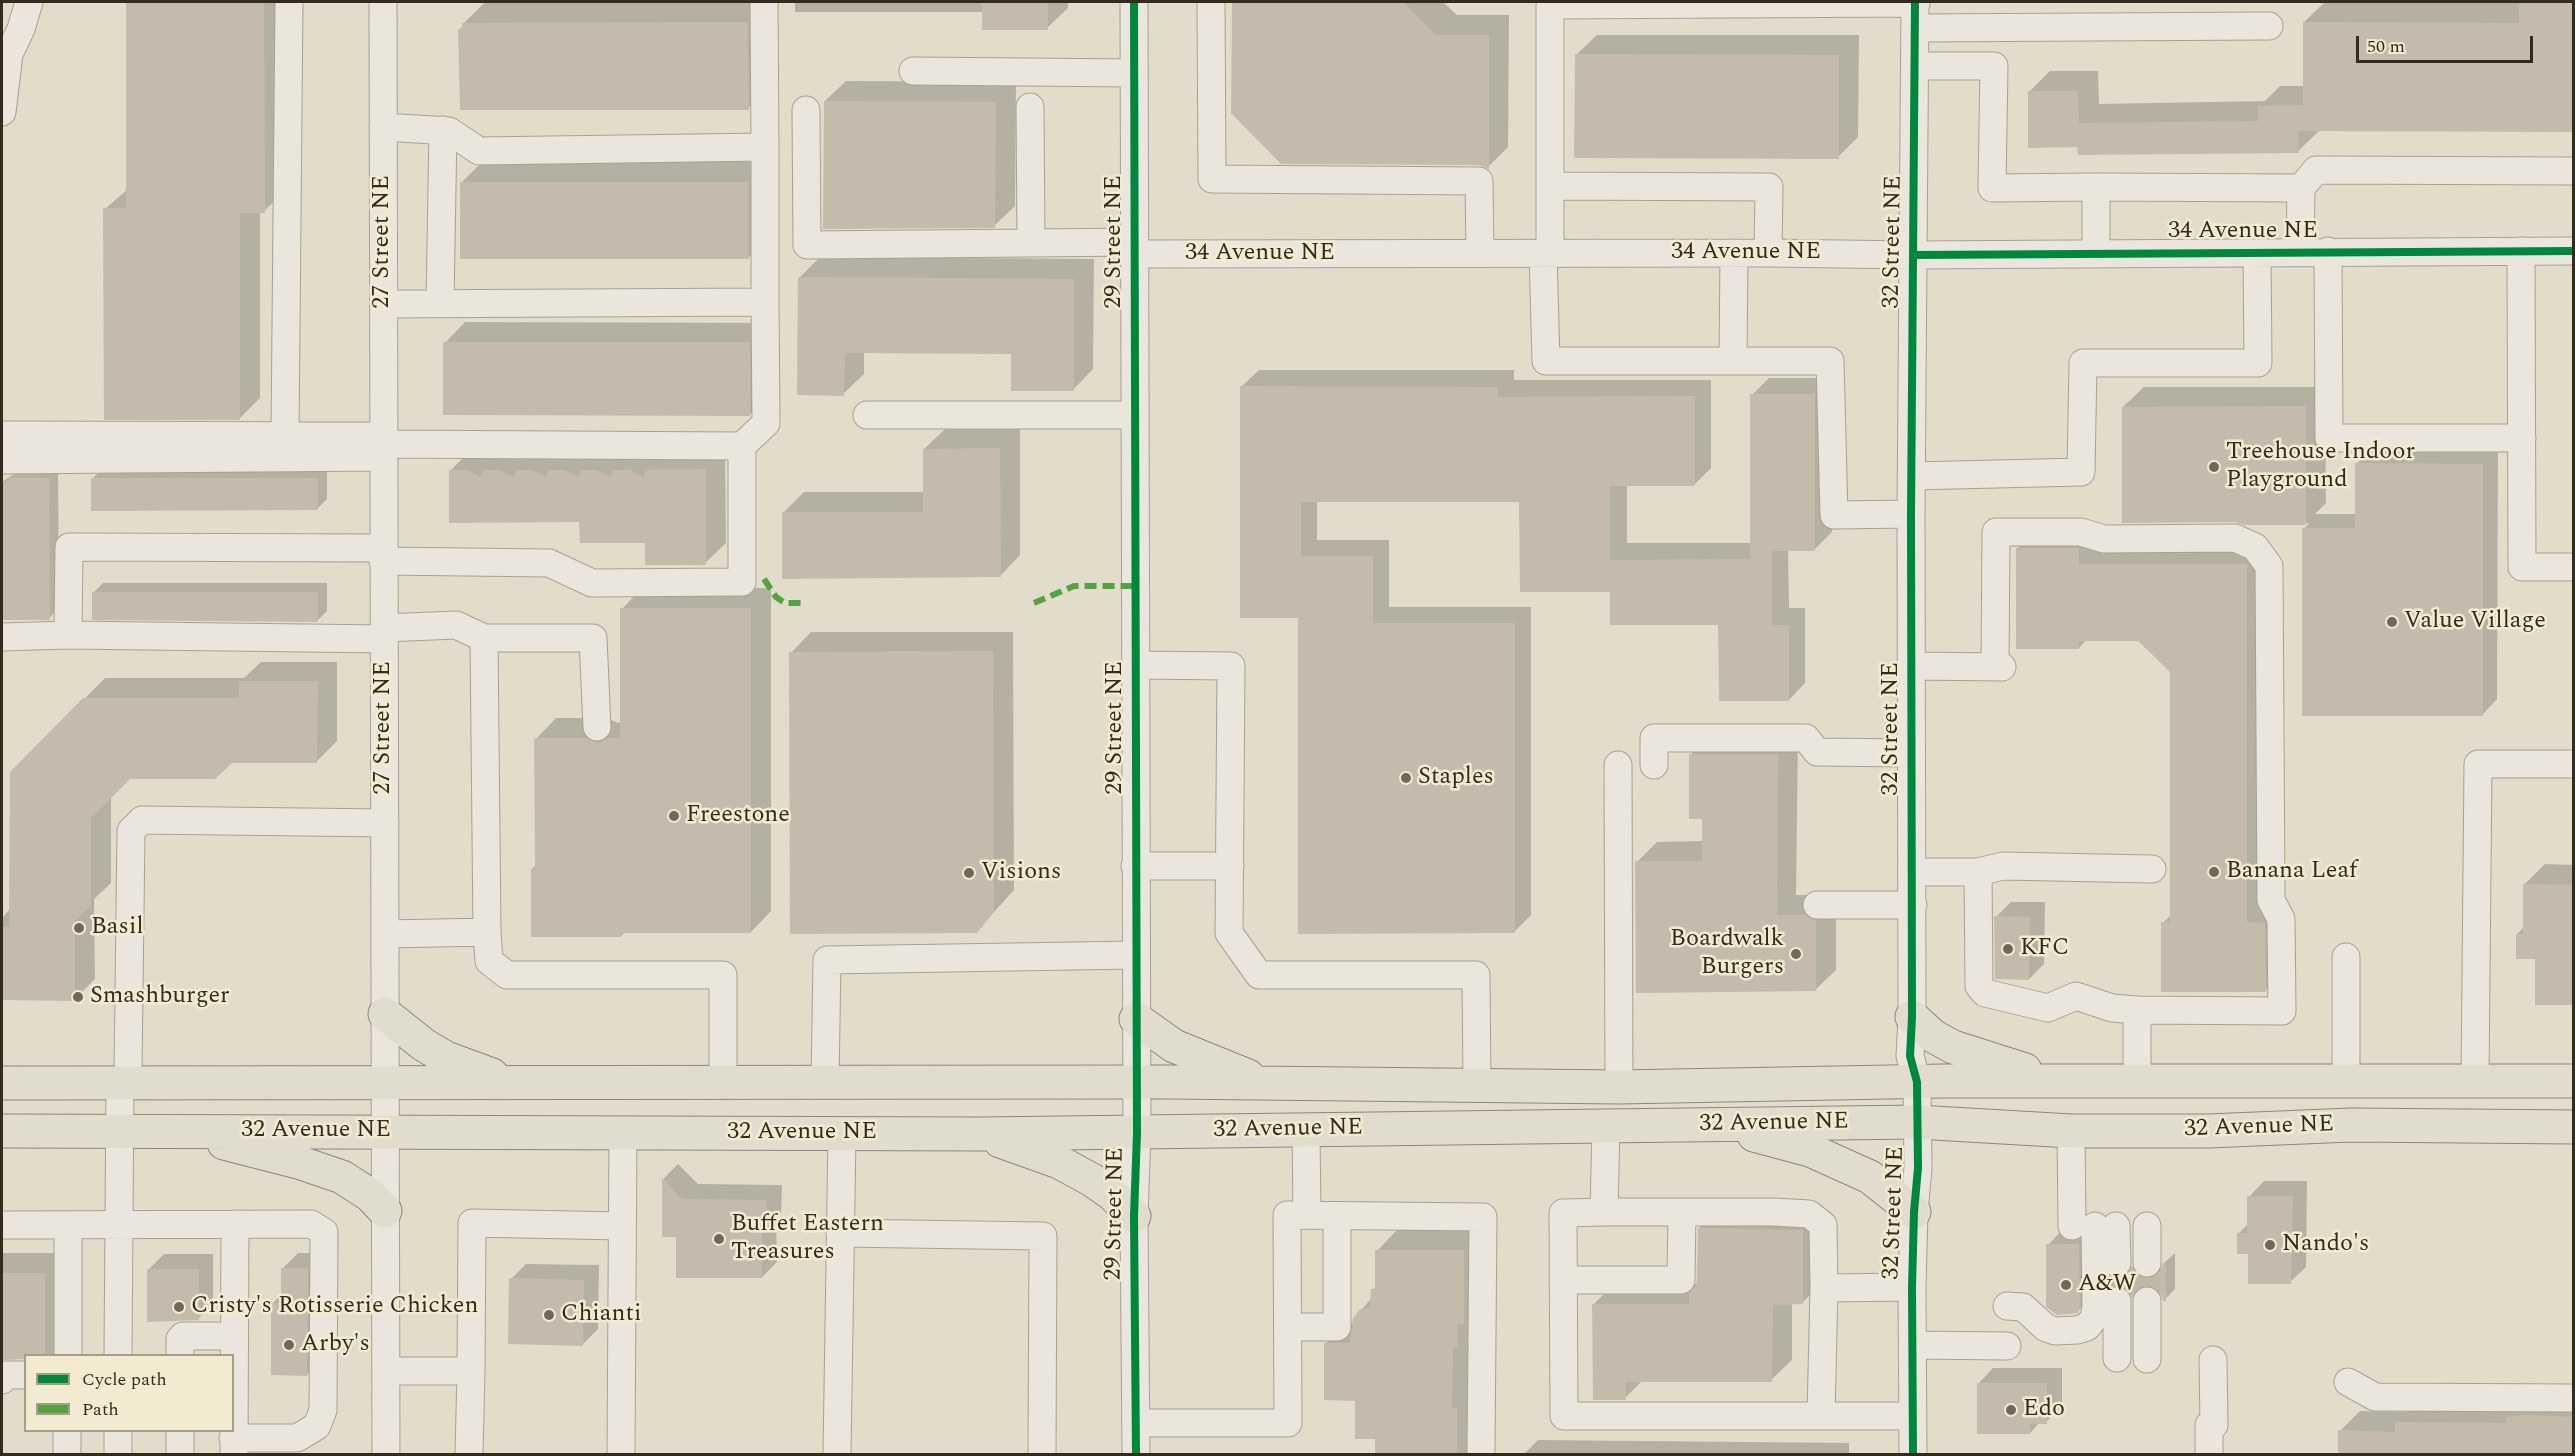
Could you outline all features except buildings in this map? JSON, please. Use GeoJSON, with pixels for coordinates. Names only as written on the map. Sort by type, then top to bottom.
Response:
{"type":"FeatureCollection","features":[{"type":"Feature","properties":{"kind":"main road"},"geometry":{"type":"LineString","coordinates":[[385,1014],[424,1046],[446,1058],[513,1083]]}},
{"type":"Feature","properties":{"kind":"main road"},"geometry":{"type":"LineString","coordinates":[[1912,1017],[1933,1036],[1953,1047],[2064,1080]]}},
{"type":"Feature","properties":{"kind":"main road"},"geometry":{"type":"LineString","coordinates":[[1136,1019],[1174,1046],[1267,1083]]}},
{"type":"Feature","properties":{"kind":"main road","name":"32 Avenue NE"},"geometry":{"type":"LineString","coordinates":[[2,1083],[1267,1083],[1619,1087],[2064,1080],[2574,1081]]}},
{"type":"Feature","properties":{"kind":"main road","name":"32 Avenue NE"},"geometry":{"type":"LineString","coordinates":[[2,1131],[982,1134],[1917,1122],[2071,1131],[2208,1131],[2351,1125],[2574,1127]]}},
{"type":"Feature","properties":{"kind":"main road"},"geometry":{"type":"LineString","coordinates":[[1717,1125],[1810,1150],[1870,1177],[1914,1212]]}},
{"type":"Feature","properties":{"kind":"main road"},"geometry":{"type":"LineString","coordinates":[[176,1131],[298,1162],[342,1177],[370,1195],[385,1211]]}},
{"type":"Feature","properties":{"kind":"main road"},"geometry":{"type":"LineString","coordinates":[[982,1134],[1059,1162],[1112,1194],[1134,1216]]}},
{"type":"Feature","properties":{"kind":"street"},"geometry":{"type":"LineString","coordinates":[[2,112],[5,54],[21,29],[28,2]]}},
{"type":"Feature","properties":{"kind":"street"},"geometry":{"type":"LineString","coordinates":[[285,435],[289,2]]}},
{"type":"Feature","properties":{"kind":"street","name":"27 Street NE"},"geometry":{"type":"LineString","coordinates":[[383,2],[386,1455]]}},
{"type":"Feature","properties":{"kind":"street"},"geometry":{"type":"LineString","coordinates":[[2,460],[383,446],[742,446],[766,423],[764,2]]}},
{"type":"Feature","properties":{"kind":"street","name":"29 Street NE"},"geometry":{"type":"LineString","coordinates":[[1134,2],[1136,1455]]}},
{"type":"Feature","properties":{"kind":"street"},"geometry":{"type":"LineString","coordinates":[[1211,2],[1212,178],[1479,181],[1480,253]]}},
{"type":"Feature","properties":{"kind":"street"},"geometry":{"type":"LineString","coordinates":[[1911,514],[1834,515],[1830,361],[1546,361],[1550,186],[1550,3],[1916,11],[2269,26]]}},
{"type":"Feature","properties":{"kind":"street","name":"32 Street NE"},"geometry":{"type":"LineString","coordinates":[[1912,1455],[1912,1287],[1918,1168],[1917,1082],[1910,1056],[1912,1017],[1911,514],[1916,11]]}},
{"type":"Feature","properties":{"kind":"street"},"geometry":{"type":"LineString","coordinates":[[1916,66],[1994,66],[1992,188],[2301,188]]}},
{"type":"Feature","properties":{"kind":"street"},"geometry":{"type":"LineString","coordinates":[[913,71],[1134,73]]}},
{"type":"Feature","properties":{"kind":"street"},"geometry":{"type":"LineString","coordinates":[[1030,107],[1031,243]]}},
{"type":"Feature","properties":{"kind":"street","name":"34 Avenue NE"},"geometry":{"type":"LineString","coordinates":[[806,110],[807,245],[1031,243],[1135,248],[1480,253],[1913,255],[2096,252],[2574,251]]}},
{"type":"Feature","properties":{"kind":"street"},"geometry":{"type":"LineString","coordinates":[[383,127],[449,131],[479,151],[765,147]]}},
{"type":"Feature","properties":{"kind":"street"},"geometry":{"type":"LineString","coordinates":[[440,303],[443,130]]}},
{"type":"Feature","properties":{"kind":"street"},"geometry":{"type":"LineString","coordinates":[[2300,252],[2301,188],[2316,170],[2574,171]]}},
{"type":"Feature","properties":{"kind":"street"},"geometry":{"type":"LineString","coordinates":[[1550,186],[1769,187],[1768,253]]}},
{"type":"Feature","properties":{"kind":"street"},"geometry":{"type":"LineString","coordinates":[[2096,187],[2096,252]]}},
{"type":"Feature","properties":{"kind":"street"},"geometry":{"type":"LineString","coordinates":[[2328,251],[2329,438],[2522,438]]}},
{"type":"Feature","properties":{"kind":"street"},"geometry":{"type":"LineString","coordinates":[[2521,251],[2522,567],[2574,567]]}},
{"type":"Feature","properties":{"kind":"street"},"geometry":{"type":"LineString","coordinates":[[1733,361],[1734,253]]}},
{"type":"Feature","properties":{"kind":"street"},"geometry":{"type":"LineString","coordinates":[[1912,476],[2081,472],[2083,363],[2258,363],[2257,253]]}},
{"type":"Feature","properties":{"kind":"street"},"geometry":{"type":"LineString","coordinates":[[384,304],[765,302]]}},
{"type":"Feature","properties":{"kind":"street"},"geometry":{"type":"LineString","coordinates":[[867,415],[1135,415]]}},
{"type":"Feature","properties":{"kind":"street"},"geometry":{"type":"LineString","coordinates":[[2,435],[285,435],[383,446]]}},
{"type":"Feature","properties":{"kind":"street"},"geometry":{"type":"LineString","coordinates":[[68,635],[69,547],[383,554],[549,563],[592,583],[742,582],[742,446]]}},
{"type":"Feature","properties":{"kind":"street"},"geometry":{"type":"LineString","coordinates":[[1912,666],[1998,667],[1996,532],[2080,532],[2104,539],[2235,538],[2255,547],[2269,566],[2271,900],[2281,919],[2282,1011],[2137,1010],[2112,1008],[2076,996],[2048,1008],[1984,993],[1978,986],[1978,872]]}},
{"type":"Feature","properties":{"kind":"street"},"geometry":{"type":"LineString","coordinates":[[2,637],[384,634],[456,625],[484,638],[593,638],[597,727]]}},
{"type":"Feature","properties":{"kind":"street"},"geometry":{"type":"LineString","coordinates":[[484,638],[489,961],[507,975],[723,975],[723,1083]]}},
{"type":"Feature","properties":{"kind":"street"},"geometry":{"type":"LineString","coordinates":[[1135,665],[1232,666],[1229,933],[1258,975],[1476,975],[1477,1087]]}},
{"type":"Feature","properties":{"kind":"street"},"geometry":{"type":"LineString","coordinates":[[1654,765],[1654,738],[1806,738],[1817,752],[1911,753]]}},
{"type":"Feature","properties":{"kind":"street"},"geometry":{"type":"LineString","coordinates":[[2475,1082],[2478,764],[2574,764]]}},
{"type":"Feature","properties":{"kind":"street"},"geometry":{"type":"LineString","coordinates":[[1618,765],[1619,1087]]}},
{"type":"Feature","properties":{"kind":"street"},"geometry":{"type":"LineString","coordinates":[[118,1354],[120,1083],[128,1072],[131,831],[142,820],[385,823]]}},
{"type":"Feature","properties":{"kind":"street"},"geometry":{"type":"LineString","coordinates":[[1136,866],[1230,866]]}},
{"type":"Feature","properties":{"kind":"street"},"geometry":{"type":"LineString","coordinates":[[1912,872],[1978,872],[2003,866],[2152,868]]}},
{"type":"Feature","properties":{"kind":"street"},"geometry":{"type":"LineString","coordinates":[[1817,905],[1912,905]]}},
{"type":"Feature","properties":{"kind":"street"},"geometry":{"type":"LineString","coordinates":[[385,934],[487,932]]}},
{"type":"Feature","properties":{"kind":"street"},"geometry":{"type":"LineString","coordinates":[[825,1084],[827,960],[1136,955]]}},
{"type":"Feature","properties":{"kind":"street"},"geometry":{"type":"LineString","coordinates":[[2346,957],[2346,1080]]}},
{"type":"Feature","properties":{"kind":"street"},"geometry":{"type":"LineString","coordinates":[[2137,1010],[2137,1081]]}},
{"type":"Feature","properties":{"kind":"street"},"geometry":{"type":"LineString","coordinates":[[1604,1212],[1606,1127]]}},
{"type":"Feature","properties":{"kind":"street"},"geometry":{"type":"LineString","coordinates":[[1306,1129],[1307,1215]]}},
{"type":"Feature","properties":{"kind":"street"},"geometry":{"type":"LineString","coordinates":[[2071,1131],[2113,1226],[2133,1263]]}},
{"type":"Feature","properties":{"kind":"street"},"geometry":{"type":"LineString","coordinates":[[621,1455],[623,1132]]}},
{"type":"Feature","properties":{"kind":"street"},"geometry":{"type":"LineString","coordinates":[[837,1455],[842,1134]]}},
{"type":"Feature","properties":{"kind":"street"},"geometry":{"type":"LineString","coordinates":[[1821,1416],[1823,1225],[1809,1215],[1773,1212],[1563,1212],[1564,1416],[1821,1416],[1912,1416]]}},
{"type":"Feature","properties":{"kind":"street"},"geometry":{"type":"LineString","coordinates":[[1563,1280],[1682,1280],[1682,1212]]}},
{"type":"Feature","properties":{"kind":"street"},"geometry":{"type":"LineString","coordinates":[[1136,1423],[1288,1423],[1287,1215],[1483,1217],[1481,1455]]}},
{"type":"Feature","properties":{"kind":"street"},"geometry":{"type":"LineString","coordinates":[[1288,1327],[1337,1327],[1337,1216]]}},
{"type":"Feature","properties":{"kind":"street"},"geometry":{"type":"LineString","coordinates":[[469,1455],[472,1223],[622,1226]]}},
{"type":"Feature","properties":{"kind":"street"},"geometry":{"type":"LineString","coordinates":[[2,1225],[120,1225],[235,1224],[311,1224],[324,1232],[323,1410],[317,1426],[297,1437],[234,1446],[235,1224]]}},
{"type":"Feature","properties":{"kind":"street"},"geometry":{"type":"LineString","coordinates":[[68,1225],[68,1354]]}},
{"type":"Feature","properties":{"kind":"street"},"geometry":{"type":"LineString","coordinates":[[2007,1306],[2023,1307],[2046,1328],[2055,1331],[2087,1327],[2094,1318],[2113,1226]]}},
{"type":"Feature","properties":{"kind":"street"},"geometry":{"type":"LineString","coordinates":[[840,1233],[1043,1236],[1042,1455]]}},
{"type":"Feature","properties":{"kind":"street"},"geometry":{"type":"LineString","coordinates":[[1824,1288],[1912,1287]]}},
{"type":"Feature","properties":{"kind":"street"},"geometry":{"type":"LineString","coordinates":[[2132,1301],[2132,1358]]}},
{"type":"Feature","properties":{"kind":"street"},"geometry":{"type":"LineString","coordinates":[[180,1354],[180,1339],[183,1336],[234,1336]]}},
{"type":"Feature","properties":{"kind":"street"},"geometry":{"type":"LineString","coordinates":[[1912,1345],[2007,1346]]}},
{"type":"Feature","properties":{"kind":"street"},"geometry":{"type":"LineString","coordinates":[[2209,1455],[2213,1360]]}},
{"type":"Feature","properties":{"kind":"street"},"geometry":{"type":"LineString","coordinates":[[386,1371],[471,1371]]}},
{"type":"Feature","properties":{"kind":"street"},"geometry":{"type":"LineString","coordinates":[[2,1380],[6,1375],[24,1375]]}},
{"type":"Feature","properties":{"kind":"street"},"geometry":{"type":"LineString","coordinates":[[2348,1382],[2375,1397],[2574,1398]]}},
{"type":"Feature","properties":{"kind":"street"},"geometry":{"type":"LineString","coordinates":[[68,1432],[68,1455]]}},
{"type":"Feature","properties":{"kind":"street"},"geometry":{"type":"LineString","coordinates":[[117,1455],[118,1432]]}},
{"type":"Feature","properties":{"kind":"street"},"geometry":{"type":"LineString","coordinates":[[180,1432],[180,1455]]}},
{"type":"Feature","properties":{"kind":"tunnel"},"geometry":{"type":"LineString","coordinates":[[2117,1263],[2117,1301]]}},
{"type":"Feature","properties":{"kind":"tunnel"},"geometry":{"type":"LineString","coordinates":[[2147,1263],[2147,1301]]}},
{"type":"Feature","properties":{"kind":"marked path"},"geometry":{"type":"LineString","coordinates":[[764,579],[776,597],[785,603],[801,603]]}},
{"type":"Feature","properties":{"kind":"marked path"},"geometry":{"type":"LineString","coordinates":[[1034,603],[1074,586],[1135,586]]}},
{"type":"Feature","properties":{"kind":"cycle path"},"geometry":{"type":"LineString","coordinates":[[1134,2],[1136,1454]]}},
{"type":"Feature","properties":{"kind":"cycle path"},"geometry":{"type":"LineString","coordinates":[[1913,1454],[1912,1287],[1918,1168],[1917,1082],[1910,1056],[1912,1017],[1911,514],[1915,2]]}},
{"type":"Feature","properties":{"kind":"cycle path"},"geometry":{"type":"LineString","coordinates":[[1913,255],[2574,251]]}},
{"type":"Feature","properties":{"kind":"place","name":"Treehouse Indoor Playground"},"geometry":{"type":"Point","coordinates":[2214,467]}},
{"type":"Feature","properties":{"kind":"place","name":"Value Village"},"geometry":{"type":"Point","coordinates":[2392,622]}},
{"type":"Feature","properties":{"kind":"place","name":"Staples"},"geometry":{"type":"Point","coordinates":[1406,778]}},
{"type":"Feature","properties":{"kind":"place","name":"Freestone"},"geometry":{"type":"Point","coordinates":[674,816]}},
{"type":"Feature","properties":{"kind":"place","name":"Banana Leaf"},"geometry":{"type":"Point","coordinates":[2214,872]}},
{"type":"Feature","properties":{"kind":"place","name":"Visions"},"geometry":{"type":"Point","coordinates":[969,873]}},
{"type":"Feature","properties":{"kind":"place","name":"Basil"},"geometry":{"type":"Point","coordinates":[79,928]}},
{"type":"Feature","properties":{"kind":"place","name":"KFC"},"geometry":{"type":"Point","coordinates":[2008,949]}},
{"type":"Feature","properties":{"kind":"place","name":"Boardwalk Burgers"},"geometry":{"type":"Point","coordinates":[1796,954]}},
{"type":"Feature","properties":{"kind":"place","name":"Smashburger"},"geometry":{"type":"Point","coordinates":[78,997]}},
{"type":"Feature","properties":{"kind":"place","name":"Buffet Eastern Treasures"},"geometry":{"type":"Point","coordinates":[719,1239]}},
{"type":"Feature","properties":{"kind":"place","name":"Nando's"},"geometry":{"type":"Point","coordinates":[2270,1245]}},
{"type":"Feature","properties":{"kind":"place","name":"A&W"},"geometry":{"type":"Point","coordinates":[2066,1285]}},
{"type":"Feature","properties":{"kind":"place","name":"Cristy's Rotisserie Chicken"},"geometry":{"type":"Point","coordinates":[179,1307]}},
{"type":"Feature","properties":{"kind":"place","name":"Chianti"},"geometry":{"type":"Point","coordinates":[549,1315]}},
{"type":"Feature","properties":{"kind":"place","name":"Arby's"},"geometry":{"type":"Point","coordinates":[289,1345]}},
{"type":"Feature","properties":{"kind":"place","name":"Edo"},"geometry":{"type":"Point","coordinates":[2011,1410]}}]}
